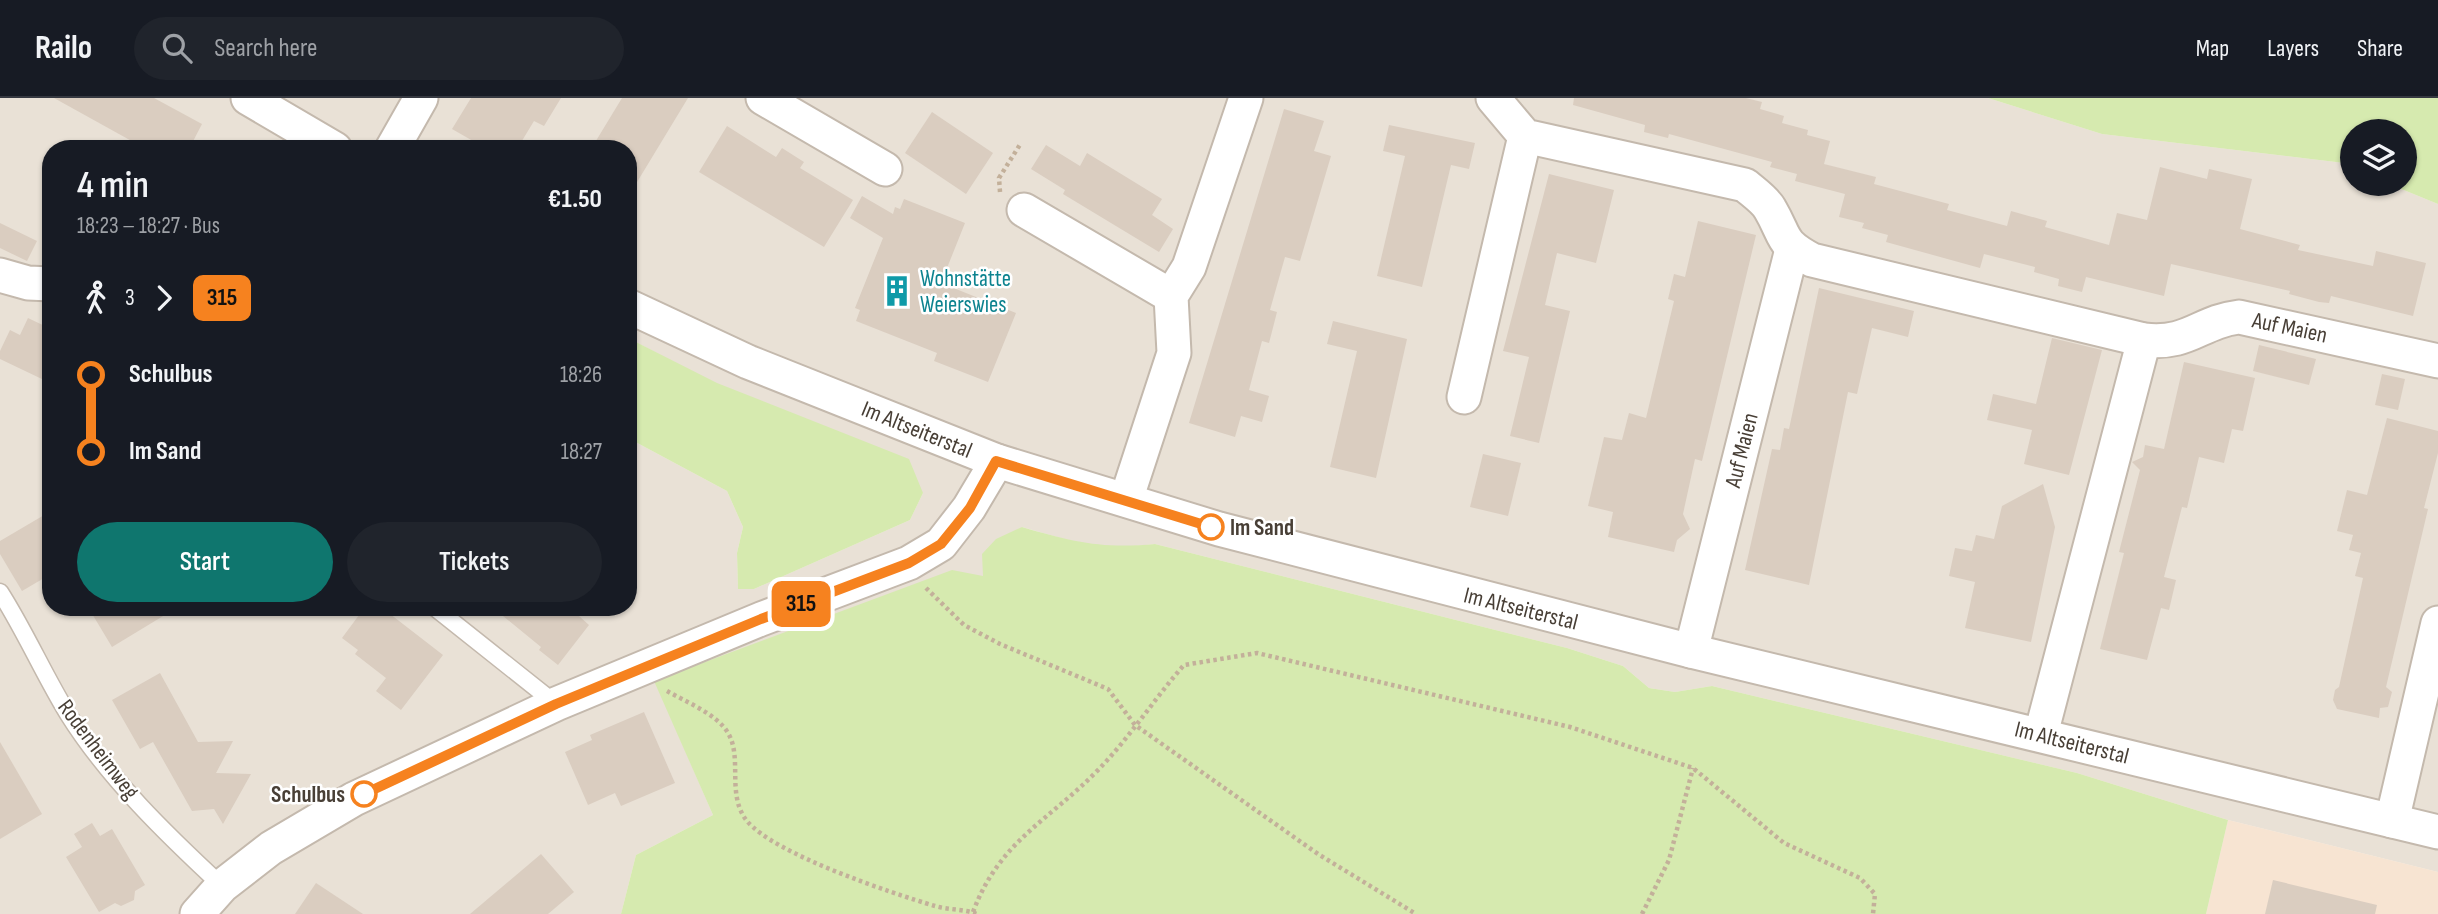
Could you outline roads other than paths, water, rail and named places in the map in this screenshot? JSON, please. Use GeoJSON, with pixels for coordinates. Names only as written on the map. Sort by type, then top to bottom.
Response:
{"type":"FeatureCollection","features":[{"type":"Feature","properties":{"kind":"street"},"geometry":{"type":"LineString","coordinates":[[248,98],[320,140]]}},
{"type":"Feature","properties":{"kind":"street"},"geometry":{"type":"LineString","coordinates":[[397,140],[421,98]]}},
{"type":"Feature","properties":{"kind":"street"},"geometry":{"type":"LineString","coordinates":[[763,98],[885,169]]}},
{"type":"Feature","properties":{"kind":"street"},"geometry":{"type":"LineString","coordinates":[[1126,500],[1174,352],[1171,296],[1189,267],[1246,98]]}},
{"type":"Feature","properties":{"kind":"street"},"geometry":{"type":"LineString","coordinates":[[1493,98],[1525,136],[1745,186],[1769,206],[1783,239],[1792,249]]}},
{"type":"Feature","properties":{"kind":"street"},"geometry":{"type":"LineString","coordinates":[[1464,397],[1525,136]]}},
{"type":"Feature","properties":{"kind":"street"},"geometry":{"type":"LineString","coordinates":[[1024,209],[1171,296]]}},
{"type":"Feature","properties":{"kind":"street","name":"Auf Maien"},"geometry":{"type":"LineString","coordinates":[[1691,651],[1792,249],[1812,260],[2144,340],[2168,342],[2190,336],[2222,319],[2239,317],[2438,361]]}},
{"type":"Feature","properties":{"kind":"street"},"geometry":{"type":"LineString","coordinates":[[0,275],[28,283],[42,284]]}},
{"type":"Feature","properties":{"kind":"street","name":"Im Altseiterstal"},"geometry":{"type":"LineString","coordinates":[[637,310],[748,362],[996,461],[1219,529],[1691,651],[2438,832]]}},
{"type":"Feature","properties":{"kind":"street"},"geometry":{"type":"LineString","coordinates":[[2040,734],[2144,340]]}},
{"type":"Feature","properties":{"kind":"street"},"geometry":{"type":"LineString","coordinates":[[197,914],[222,886],[271,848],[354,799],[556,704],[909,563],[941,544],[970,508],[996,461]]}},
{"type":"Feature","properties":{"kind":"street"},"geometry":{"type":"LineString","coordinates":[[2392,821],[2438,623]]}},
{"type":"Feature","properties":{"kind":"lane","name":"Rodenheimweg"},"geometry":{"type":"LineString","coordinates":[[0,592],[69,716],[182,850],[222,886]]}},
{"type":"Feature","properties":{"kind":"lane"},"geometry":{"type":"LineString","coordinates":[[445,616],[556,704]]}},
{"type":"Feature","properties":{"kind":"place","name":"Wohnstätte Weierswies"},"geometry":{"type":"Point","coordinates":[897,291]}},
{"type":"Feature","properties":{"kind":"place","name":"Im Sand"},"geometry":{"type":"Point","coordinates":[1211,527]}},
{"type":"Feature","properties":{"kind":"place","name":"Schulbus"},"geometry":{"type":"Point","coordinates":[364,794]}}]}
